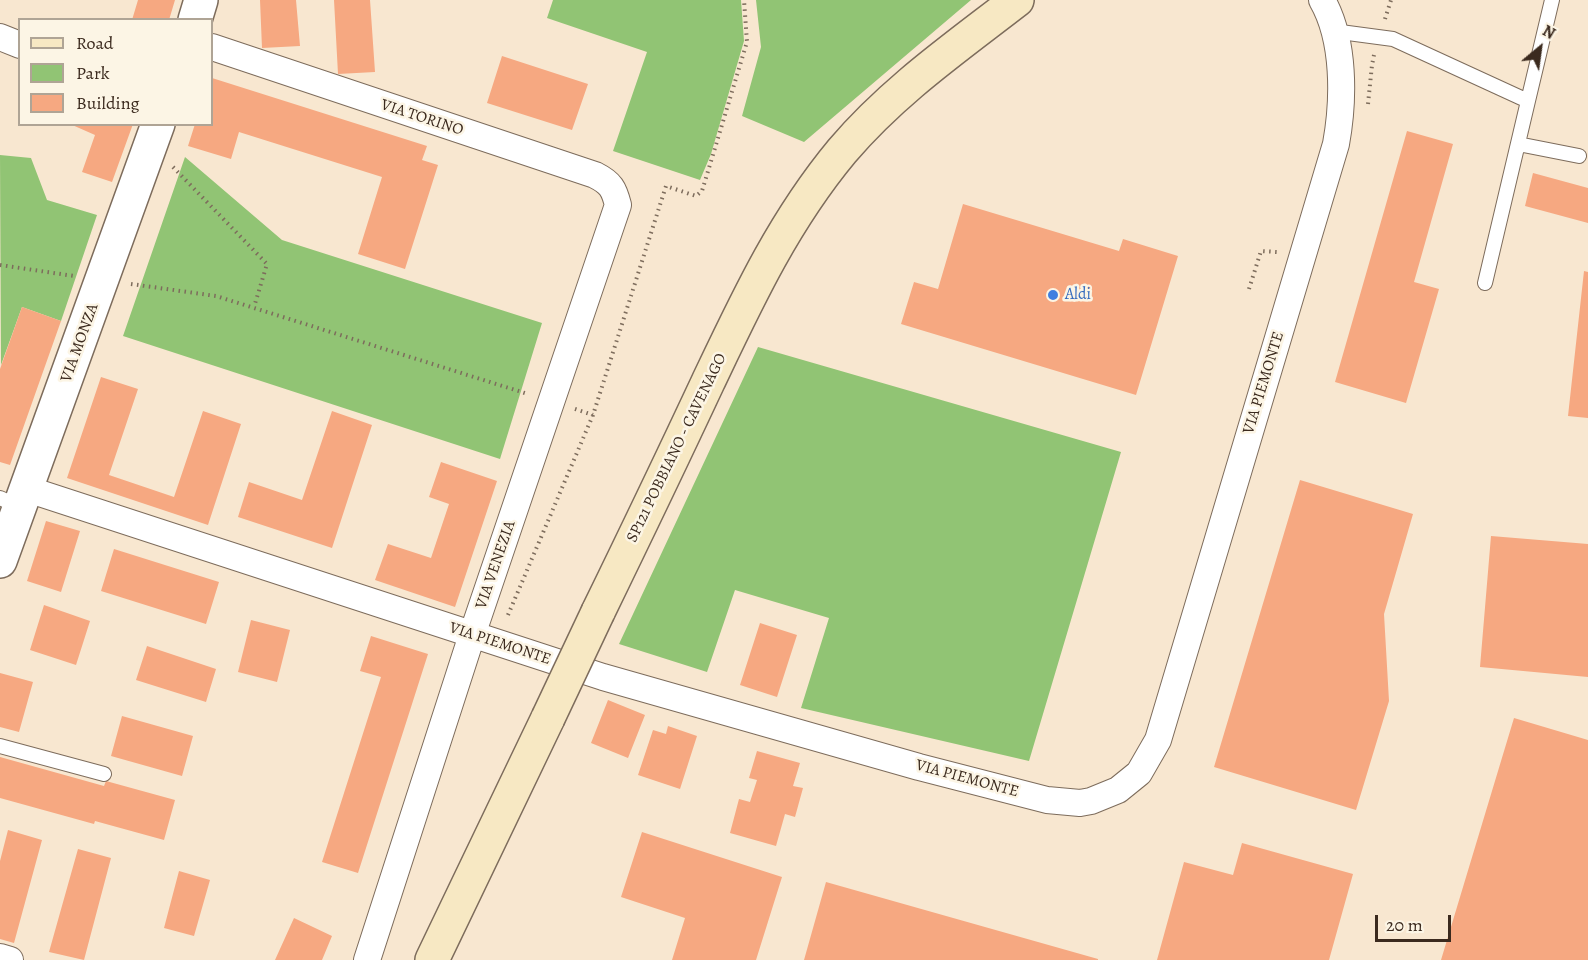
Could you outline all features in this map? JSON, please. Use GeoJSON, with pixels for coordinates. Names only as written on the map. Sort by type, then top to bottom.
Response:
{"type":"FeatureCollection","features":[{"type":"Feature","properties":{"kind":"main road","name":"SP121 POBBIANO - CAVENAGO"},"geometry":{"type":"LineString","coordinates":[[432,960],[758,279],[802,203],[851,141],[897,94],[937,59],[1017,1]]}},
{"type":"Feature","properties":{"kind":"street"},"geometry":{"type":"LineString","coordinates":[[196,18],[201,0]]}},
{"type":"Feature","properties":{"kind":"street","name":"VIA PIEMONTE"},"geometry":{"type":"LineString","coordinates":[[16,498],[645,689],[919,767],[1047,800],[1073,804],[1108,795],[1127,785],[1139,773],[1150,757],[1163,726],[1336,144],[1341,81],[1333,31],[1324,2]]}},
{"type":"Feature","properties":{"kind":"street"},"geometry":{"type":"LineString","coordinates":[[0,37],[18,44]]}},
{"type":"Feature","properties":{"kind":"street","name":"VIA TORINO"},"geometry":{"type":"LineString","coordinates":[[213,47],[595,175],[615,190],[618,205]]}},
{"type":"Feature","properties":{"kind":"street","name":"VIA MONZA"},"geometry":{"type":"LineString","coordinates":[[0,561],[16,498],[154,134]]}},
{"type":"Feature","properties":{"kind":"street","name":"VIA VENEZIA"},"geometry":{"type":"LineString","coordinates":[[367,960],[472,635],[618,205]]}},
{"type":"Feature","properties":{"kind":"street"},"geometry":{"type":"LineString","coordinates":[[0,957],[10,960]]}},
{"type":"Feature","properties":{"kind":"lane"},"geometry":{"type":"LineString","coordinates":[[1485,283],[1552,0]]}},
{"type":"Feature","properties":{"kind":"lane"},"geometry":{"type":"LineString","coordinates":[[1333,31],[1393,39],[1528,101]]}},
{"type":"Feature","properties":{"kind":"lane"},"geometry":{"type":"LineString","coordinates":[[1518,144],[1580,156]]}},
{"type":"Feature","properties":{"kind":"lane"},"geometry":{"type":"LineString","coordinates":[[0,746],[104,774]]}},
{"type":"Feature","properties":{"kind":"path"},"geometry":{"type":"LineString","coordinates":[[507,619],[593,415],[666,186],[696,196],[702,191],[747,42],[744,0]]}},
{"type":"Feature","properties":{"kind":"path"},"geometry":{"type":"LineString","coordinates":[[154,134],[267,264],[254,307],[593,415]]}},
{"type":"Feature","properties":{"kind":"green space"},"geometry":{"type":"Polygon","coordinates":[[[553,0],[741,0],[744,41],[711,154],[700,180],[613,151],[647,52],[547,18],[553,0]]]}},
{"type":"Feature","properties":{"kind":"green space"},"geometry":{"type":"Polygon","coordinates":[[[756,0],[971,0],[804,142],[742,116],[761,47],[756,0]]]}},
{"type":"Feature","properties":{"kind":"green space"},"geometry":{"type":"Polygon","coordinates":[[[0,155],[31,158],[47,200],[97,215],[61,321],[22,307],[1,365],[0,155]]]}},
{"type":"Feature","properties":{"kind":"green space"},"geometry":{"type":"Polygon","coordinates":[[[185,157],[282,240],[542,323],[500,459],[123,336],[185,157]]]}},
{"type":"Feature","properties":{"kind":"green space"},"geometry":{"type":"Polygon","coordinates":[[[758,347],[1121,452],[1029,761],[801,708],[829,618],[735,590],[707,672],[619,644],[758,347]]]}},
{"type":"Feature","properties":{"kind":"building"},"geometry":{"type":"Polygon","coordinates":[[[138,0],[175,0],[170,18],[133,18],[138,0]]]}},
{"type":"Feature","properties":{"kind":"building"},"geometry":{"type":"Polygon","coordinates":[[[260,0],[296,0],[300,46],[262,48],[260,0]]]}},
{"type":"Feature","properties":{"kind":"building"},"geometry":{"type":"Polygon","coordinates":[[[334,0],[370,0],[375,72],[338,74],[334,0]]]}},
{"type":"Feature","properties":{"kind":"building"},"geometry":{"type":"Polygon","coordinates":[[[502,56],[588,84],[572,130],[487,103],[502,56]]]}},
{"type":"Feature","properties":{"kind":"building"},"geometry":{"type":"Polygon","coordinates":[[[213,78],[427,146],[422,160],[438,165],[405,269],[358,254],[382,177],[239,132],[231,159],[188,146],[194,126],[213,126],[213,78]]]}},
{"type":"Feature","properties":{"kind":"building"},"geometry":{"type":"Polygon","coordinates":[[[75,126],[132,126],[112,182],[82,172],[95,135],[75,126]]]}},
{"type":"Feature","properties":{"kind":"building"},"geometry":{"type":"Polygon","coordinates":[[[1407,131],[1453,144],[1414,282],[1439,289],[1406,403],[1335,382],[1407,131]]]}},
{"type":"Feature","properties":{"kind":"building"},"geometry":{"type":"Polygon","coordinates":[[[1533,173],[1588,188],[1588,223],[1525,206],[1533,173]]]}},
{"type":"Feature","properties":{"kind":"building"},"geometry":{"type":"Polygon","coordinates":[[[963,204],[1119,251],[1123,239],[1178,256],[1136,395],[901,324],[914,282],[938,289],[963,204]]]}},
{"type":"Feature","properties":{"kind":"building"},"geometry":{"type":"Polygon","coordinates":[[[1584,271],[1588,272],[1588,418],[1568,416],[1584,271]]]}},
{"type":"Feature","properties":{"kind":"building"},"geometry":{"type":"Polygon","coordinates":[[[22,307],[61,321],[10,465],[0,462],[0,369],[22,307]]]}},
{"type":"Feature","properties":{"kind":"building"},"geometry":{"type":"Polygon","coordinates":[[[101,377],[138,389],[109,475],[174,497],[203,411],[241,424],[208,525],[67,478],[101,377]]]}},
{"type":"Feature","properties":{"kind":"building"},"geometry":{"type":"Polygon","coordinates":[[[332,411],[372,425],[332,548],[238,517],[249,482],[302,500],[332,411]]]}},
{"type":"Feature","properties":{"kind":"building"},"geometry":{"type":"Polygon","coordinates":[[[441,462],[497,481],[455,607],[375,580],[388,544],[431,558],[449,504],[429,497],[441,462]]]}},
{"type":"Feature","properties":{"kind":"building"},"geometry":{"type":"Polygon","coordinates":[[[1300,480],[1413,514],[1384,614],[1389,701],[1356,810],[1214,767],[1300,480]]]}},
{"type":"Feature","properties":{"kind":"building"},"geometry":{"type":"Polygon","coordinates":[[[46,521],[80,531],[61,592],[27,581],[46,521]]]}},
{"type":"Feature","properties":{"kind":"building"},"geometry":{"type":"Polygon","coordinates":[[[1491,536],[1588,544],[1588,677],[1480,667],[1491,536]]]}},
{"type":"Feature","properties":{"kind":"building"},"geometry":{"type":"Polygon","coordinates":[[[114,549],[219,582],[206,624],[101,591],[114,549]]]}},
{"type":"Feature","properties":{"kind":"building"},"geometry":{"type":"Polygon","coordinates":[[[44,605],[90,621],[76,665],[30,650],[44,605]]]}},
{"type":"Feature","properties":{"kind":"building"},"geometry":{"type":"Polygon","coordinates":[[[251,620],[290,630],[277,682],[238,672],[251,620]]]}},
{"type":"Feature","properties":{"kind":"building"},"geometry":{"type":"Polygon","coordinates":[[[760,623],[797,635],[777,697],[740,685],[760,623]]]}},
{"type":"Feature","properties":{"kind":"building"},"geometry":{"type":"Polygon","coordinates":[[[371,636],[428,654],[358,873],[322,862],[381,677],[360,671],[371,636]]]}},
{"type":"Feature","properties":{"kind":"building"},"geometry":{"type":"Polygon","coordinates":[[[147,646],[216,669],[206,702],[136,680],[147,646]]]}},
{"type":"Feature","properties":{"kind":"building"},"geometry":{"type":"Polygon","coordinates":[[[0,673],[33,682],[19,732],[0,727],[0,673]]]}},
{"type":"Feature","properties":{"kind":"building"},"geometry":{"type":"Polygon","coordinates":[[[608,700],[645,715],[628,758],[591,743],[608,700]]]}},
{"type":"Feature","properties":{"kind":"building"},"geometry":{"type":"Polygon","coordinates":[[[122,716],[193,736],[182,776],[111,756],[122,716]]]}},
{"type":"Feature","properties":{"kind":"building"},"geometry":{"type":"Polygon","coordinates":[[[1514,718],[1588,740],[1588,960],[1441,960],[1514,718]]]}},
{"type":"Feature","properties":{"kind":"building"},"geometry":{"type":"Polygon","coordinates":[[[668,726],[697,736],[680,789],[638,775],[653,730],[666,734],[668,726]]]}},
{"type":"Feature","properties":{"kind":"building"},"geometry":{"type":"Polygon","coordinates":[[[757,751],[800,763],[793,786],[803,788],[795,817],[785,814],[776,846],[730,833],[739,799],[750,802],[757,780],[749,778],[757,751]]]}},
{"type":"Feature","properties":{"kind":"building"},"geometry":{"type":"Polygon","coordinates":[[[0,757],[104,786],[106,781],[175,800],[164,840],[95,821],[94,824],[0,798],[0,757]]]}},
{"type":"Feature","properties":{"kind":"building"},"geometry":{"type":"Polygon","coordinates":[[[8,830],[42,840],[14,943],[0,939],[0,861],[8,830]]]}},
{"type":"Feature","properties":{"kind":"building"},"geometry":{"type":"Polygon","coordinates":[[[642,832],[782,877],[756,960],[672,960],[685,918],[621,897],[642,832]]]}},
{"type":"Feature","properties":{"kind":"building"},"geometry":{"type":"Polygon","coordinates":[[[1242,843],[1353,874],[1329,960],[1157,960],[1184,862],[1233,875],[1242,843]]]}},
{"type":"Feature","properties":{"kind":"building"},"geometry":{"type":"Polygon","coordinates":[[[78,849],[111,858],[84,960],[49,952],[78,849]]]}},
{"type":"Feature","properties":{"kind":"building"},"geometry":{"type":"Polygon","coordinates":[[[179,871],[210,880],[194,936],[164,928],[179,871]]]}},
{"type":"Feature","properties":{"kind":"building"},"geometry":{"type":"Polygon","coordinates":[[[826,882],[1098,959],[1098,960],[804,960],[826,882]]]}},
{"type":"Feature","properties":{"kind":"building"},"geometry":{"type":"Polygon","coordinates":[[[294,918],[332,936],[322,960],[275,960],[294,918]]]}},
{"type":"Feature","properties":{"kind":"place","name":"Aldi"},"geometry":{"type":"Point","coordinates":[1053,295]}}]}
